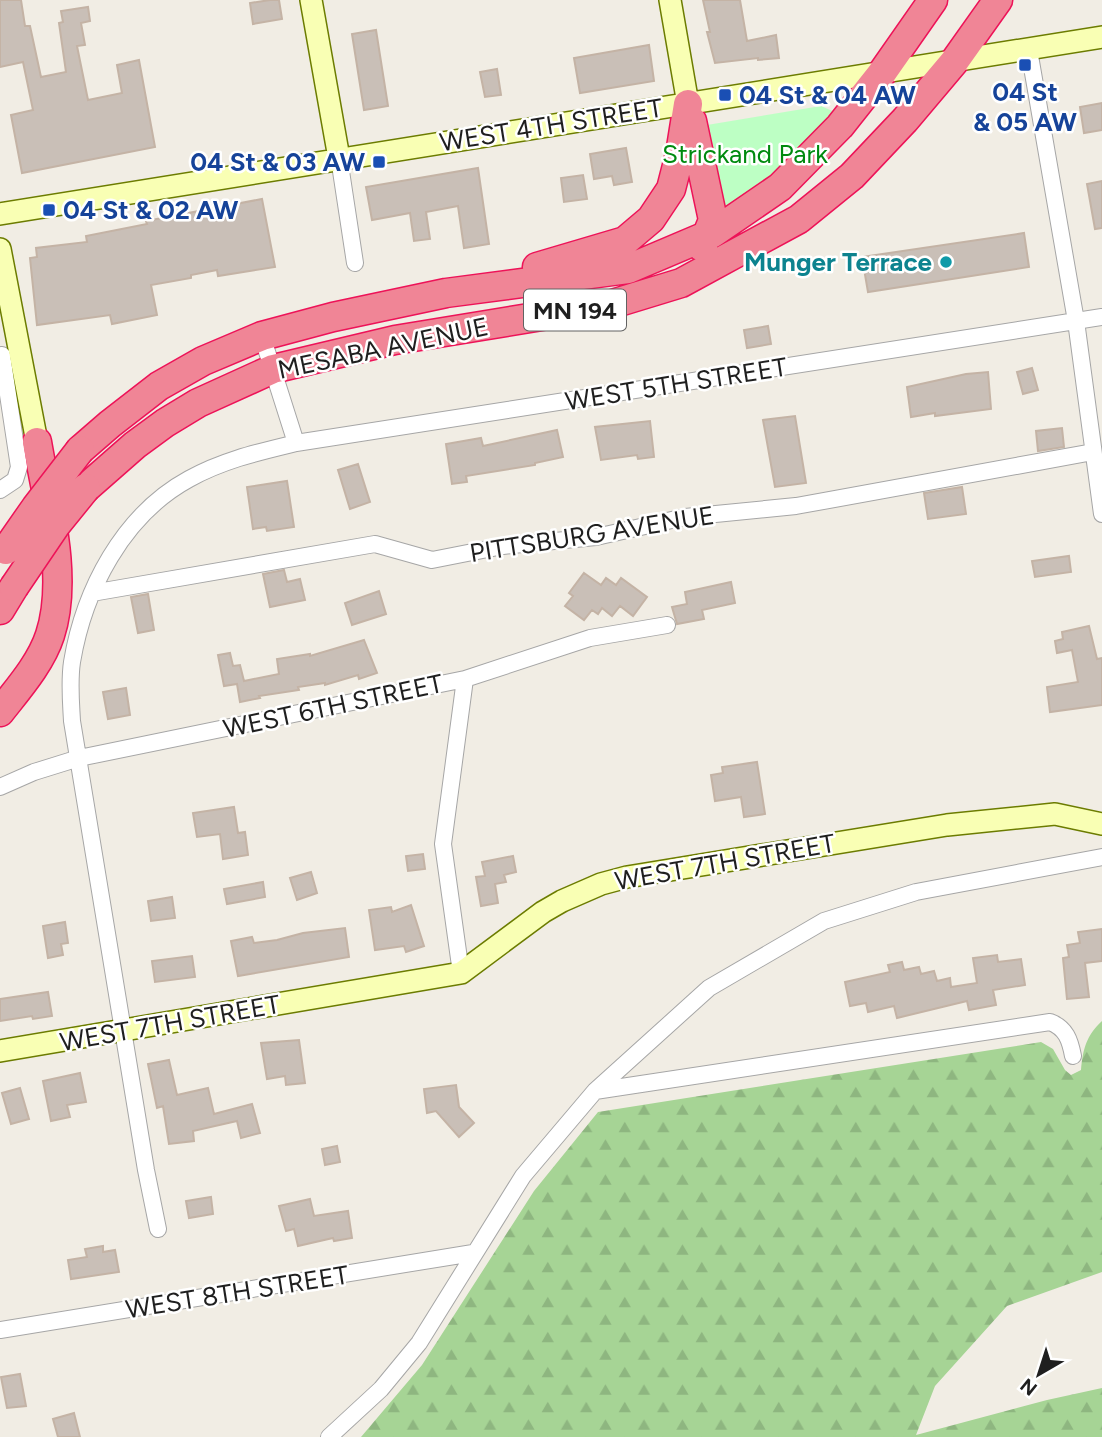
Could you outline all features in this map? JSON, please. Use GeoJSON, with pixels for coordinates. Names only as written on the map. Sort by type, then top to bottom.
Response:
{"type":"FeatureCollection","features":[{"type":"Feature","properties":{"kind":"highway","name":"MESABA AVENUE"},"geometry":{"type":"LineString","coordinates":[[3,555],[80,450],[159,386],[203,361],[262,336],[333,317],[446,293],[628,270],[708,235],[780,187],[841,126],[933,0]]}},
{"type":"Feature","properties":{"kind":"highway","name":"MESABA AVENUE"},"geometry":{"type":"LineString","coordinates":[[7,599],[56,525],[86,488],[165,423],[198,403],[273,369],[395,340],[609,305],[681,284],[799,219],[852,176],[905,120],[954,62],[998,0]]}},
{"type":"Feature","properties":{"kind":"highway"},"geometry":{"type":"LineString","coordinates":[[645,295],[674,279],[700,251],[713,220],[688,104]]}},
{"type":"Feature","properties":{"kind":"highway"},"geometry":{"type":"LineString","coordinates":[[446,293],[625,241],[651,219],[671,189],[688,104]]}},
{"type":"Feature","properties":{"kind":"highway"},"geometry":{"type":"LineString","coordinates":[[0,712],[50,637],[56,610],[55,554],[37,442]]}},
{"type":"Feature","properties":{"kind":"street"},"geometry":{"type":"LineString","coordinates":[[311,0],[355,263]]}},
{"type":"Feature","properties":{"kind":"street"},"geometry":{"type":"LineString","coordinates":[[670,0],[688,104]]}},
{"type":"Feature","properties":{"kind":"street","name":"WEST 4TH STREET"},"geometry":{"type":"LineString","coordinates":[[0,214],[1102,37]]}},
{"type":"Feature","properties":{"kind":"street"},"geometry":{"type":"LineString","coordinates":[[1029,50],[1076,321],[1102,514]]}},
{"type":"Feature","properties":{"kind":"street"},"geometry":{"type":"LineString","coordinates":[[0,248],[37,442]]}},
{"type":"Feature","properties":{"kind":"street","name":"WEST 5TH STREET"},"geometry":{"type":"LineString","coordinates":[[158,1229],[72,721],[72,665],[92,593],[110,558],[130,530],[165,496],[188,480],[218,465],[296,443],[1102,317]]}},
{"type":"Feature","properties":{"kind":"street"},"geometry":{"type":"LineString","coordinates":[[262,336],[296,443]]}},
{"type":"Feature","properties":{"kind":"street"},"geometry":{"type":"LineString","coordinates":[[0,490],[15,480],[19,467],[2,355]]}},
{"type":"Feature","properties":{"kind":"street","name":"PITTSBURG AVENUE"},"geometry":{"type":"LineString","coordinates":[[92,593],[375,544],[432,560],[503,546],[596,537],[685,517],[796,506],[1093,452]]}},
{"type":"Feature","properties":{"kind":"street","name":"WEST 6TH STREET"},"geometry":{"type":"LineString","coordinates":[[0,787],[34,772],[79,758],[465,679],[590,638],[667,625]]}},
{"type":"Feature","properties":{"kind":"street"},"geometry":{"type":"LineString","coordinates":[[461,973],[443,845],[465,679]]}},
{"type":"Feature","properties":{"kind":"street","name":"WEST 7TH STREET"},"geometry":{"type":"LineString","coordinates":[[0,1051],[461,973],[562,901],[601,884],[627,877],[947,825],[1055,814],[1102,824]]}},
{"type":"Feature","properties":{"kind":"street"},"geometry":{"type":"LineString","coordinates":[[329,1437],[381,1389],[419,1343],[523,1176],[595,1090],[709,988],[824,921],[916,892],[1102,857]]}},
{"type":"Feature","properties":{"kind":"street"},"geometry":{"type":"LineString","coordinates":[[595,1090],[1050,1022],[1067,1033],[1073,1056]]}},
{"type":"Feature","properties":{"kind":"street","name":"WEST 8TH STREET"},"geometry":{"type":"LineString","coordinates":[[0,1330],[473,1253]]}},
{"type":"Feature","properties":{"kind":"green space","name":"Strickand Park"},"geometry":{"type":"Polygon","coordinates":[[[821,106],[837,113],[807,150],[729,209],[716,199],[701,126],[821,106]]]}},
{"type":"Feature","properties":{"kind":"green space"},"geometry":{"type":"Polygon","coordinates":[[[1102,1021],[1102,1272],[1007,1306],[935,1386],[916,1435],[1102,1388],[1102,1437],[361,1437],[422,1365],[534,1191],[598,1112],[1041,1042],[1053,1049],[1071,1075],[1081,1070],[1086,1043],[1102,1021]]]}},
{"type":"Feature","properties":{"kind":"building"},"geometry":{"type":"Polygon","coordinates":[[[0,0],[21,0],[25,26],[30,26],[41,77],[66,72],[59,23],[63,22],[61,11],[88,7],[90,21],[81,23],[85,45],[77,46],[88,100],[122,93],[117,65],[139,60],[155,147],[22,173],[11,115],[33,110],[23,62],[0,67],[0,0]]]}},
{"type":"Feature","properties":{"kind":"building"},"geometry":{"type":"Polygon","coordinates":[[[279,0],[282,19],[253,24],[250,3],[279,0]]]}},
{"type":"Feature","properties":{"kind":"building"},"geometry":{"type":"Polygon","coordinates":[[[703,0],[740,0],[747,41],[776,35],[779,58],[715,63],[703,0]]]}},
{"type":"Feature","properties":{"kind":"building"},"geometry":{"type":"Polygon","coordinates":[[[376,30],[388,106],[364,110],[352,34],[376,30]]]}},
{"type":"Feature","properties":{"kind":"building"},"geometry":{"type":"Polygon","coordinates":[[[649,45],[654,81],[580,93],[574,58],[649,45]]]}},
{"type":"Feature","properties":{"kind":"building"},"geometry":{"type":"Polygon","coordinates":[[[497,69],[501,95],[485,97],[480,72],[497,69]]]}},
{"type":"Feature","properties":{"kind":"building"},"geometry":{"type":"Polygon","coordinates":[[[1102,103],[1102,130],[1084,133],[1080,107],[1102,103]]]}},
{"type":"Feature","properties":{"kind":"building"},"geometry":{"type":"Polygon","coordinates":[[[626,148],[632,182],[614,185],[612,176],[594,179],[590,154],[626,148]]]}},
{"type":"Feature","properties":{"kind":"building"},"geometry":{"type":"Polygon","coordinates":[[[478,168],[489,244],[464,248],[458,206],[426,212],[430,239],[414,241],[410,213],[372,220],[366,187],[478,168]]]}},
{"type":"Feature","properties":{"kind":"building"},"geometry":{"type":"Polygon","coordinates":[[[583,175],[587,199],[564,202],[561,178],[583,175]]]}},
{"type":"Feature","properties":{"kind":"building"},"geometry":{"type":"Polygon","coordinates":[[[1102,181],[1102,228],[1095,229],[1087,184],[1102,181]]]}},
{"type":"Feature","properties":{"kind":"building"},"geometry":{"type":"Polygon","coordinates":[[[262,199],[275,267],[218,276],[217,270],[151,285],[157,315],[112,324],[110,315],[37,325],[30,258],[37,257],[36,248],[87,242],[86,236],[147,224],[146,221],[262,199]]]}},
{"type":"Feature","properties":{"kind":"building","name":"Munger Terrace"},"geometry":{"type":"Polygon","coordinates":[[[1024,233],[1029,267],[868,292],[862,257],[1024,233]]]}},
{"type":"Feature","properties":{"kind":"building"},"geometry":{"type":"Polygon","coordinates":[[[768,326],[771,344],[747,348],[744,330],[768,326]]]}},
{"type":"Feature","properties":{"kind":"building"},"geometry":{"type":"Polygon","coordinates":[[[1032,368],[1038,390],[1023,394],[1017,372],[1032,368]]]}},
{"type":"Feature","properties":{"kind":"building"},"geometry":{"type":"Polygon","coordinates":[[[988,372],[991,409],[911,417],[907,387],[988,372]]]}},
{"type":"Feature","properties":{"kind":"building"},"geometry":{"type":"Polygon","coordinates":[[[795,416],[806,483],[775,487],[763,420],[795,416]]]}},
{"type":"Feature","properties":{"kind":"building"},"geometry":{"type":"Polygon","coordinates":[[[650,421],[654,457],[638,459],[637,455],[601,460],[595,427],[650,421]]]}},
{"type":"Feature","properties":{"kind":"building"},"geometry":{"type":"Polygon","coordinates":[[[1062,428],[1064,447],[1038,451],[1036,431],[1062,428]]]}},
{"type":"Feature","properties":{"kind":"building"},"geometry":{"type":"Polygon","coordinates":[[[557,430],[563,457],[535,465],[466,476],[467,482],[452,484],[446,444],[481,438],[483,446],[557,430]]]}},
{"type":"Feature","properties":{"kind":"building"},"geometry":{"type":"Polygon","coordinates":[[[358,464],[370,502],[350,509],[338,470],[358,464]]]}},
{"type":"Feature","properties":{"kind":"building"},"geometry":{"type":"Polygon","coordinates":[[[287,481],[294,527],[267,531],[266,527],[253,529],[247,487],[287,481]]]}},
{"type":"Feature","properties":{"kind":"building"},"geometry":{"type":"Polygon","coordinates":[[[962,487],[966,514],[928,519],[924,493],[962,487]]]}},
{"type":"Feature","properties":{"kind":"building"},"geometry":{"type":"Polygon","coordinates":[[[1069,556],[1071,572],[1035,577],[1032,561],[1069,556]]]}},
{"type":"Feature","properties":{"kind":"building"},"geometry":{"type":"Polygon","coordinates":[[[284,570],[287,582],[300,579],[305,600],[270,607],[263,574],[284,570]]]}},
{"type":"Feature","properties":{"kind":"building"},"geometry":{"type":"Polygon","coordinates":[[[584,573],[601,585],[606,578],[616,585],[621,578],[647,597],[633,616],[620,606],[612,616],[602,608],[598,614],[592,610],[584,620],[565,606],[573,596],[569,593],[584,573]]]}},
{"type":"Feature","properties":{"kind":"building"},"geometry":{"type":"Polygon","coordinates":[[[731,582],[735,603],[702,610],[704,619],[677,624],[672,607],[687,604],[685,592],[731,582]]]}},
{"type":"Feature","properties":{"kind":"building"},"geometry":{"type":"Polygon","coordinates":[[[379,591],[386,614],[352,625],[345,603],[379,591]]]}},
{"type":"Feature","properties":{"kind":"building"},"geometry":{"type":"Polygon","coordinates":[[[148,594],[154,630],[138,633],[131,597],[148,594]]]}},
{"type":"Feature","properties":{"kind":"building"},"geometry":{"type":"Polygon","coordinates":[[[1089,626],[1097,659],[1102,658],[1102,705],[1050,712],[1047,687],[1078,682],[1072,650],[1057,653],[1055,641],[1063,639],[1062,632],[1089,626]]]}},
{"type":"Feature","properties":{"kind":"building"},"geometry":{"type":"Polygon","coordinates":[[[364,640],[377,673],[359,679],[358,675],[325,685],[298,687],[299,690],[240,702],[237,684],[224,686],[218,655],[230,653],[233,666],[240,665],[244,681],[279,674],[277,659],[310,656],[364,640]]]}},
{"type":"Feature","properties":{"kind":"building"},"geometry":{"type":"Polygon","coordinates":[[[126,688],[130,715],[108,719],[103,692],[126,688]]]}},
{"type":"Feature","properties":{"kind":"building"},"geometry":{"type":"Polygon","coordinates":[[[757,762],[765,814],[744,817],[741,797],[715,801],[711,775],[723,773],[722,767],[757,762]]]}},
{"type":"Feature","properties":{"kind":"building"},"geometry":{"type":"Polygon","coordinates":[[[234,807],[238,833],[245,832],[248,855],[223,859],[220,834],[197,837],[193,813],[234,807]]]}},
{"type":"Feature","properties":{"kind":"building"},"geometry":{"type":"Polygon","coordinates":[[[423,854],[425,869],[408,871],[406,856],[423,854]]]}},
{"type":"Feature","properties":{"kind":"building"},"geometry":{"type":"Polygon","coordinates":[[[513,856],[516,872],[504,875],[506,882],[495,884],[498,903],[481,906],[476,877],[485,876],[482,862],[513,856]]]}},
{"type":"Feature","properties":{"kind":"building"},"geometry":{"type":"Polygon","coordinates":[[[311,872],[317,893],[297,900],[290,878],[311,872]]]}},
{"type":"Feature","properties":{"kind":"building"},"geometry":{"type":"Polygon","coordinates":[[[263,882],[265,897],[227,904],[224,889],[263,882]]]}},
{"type":"Feature","properties":{"kind":"building"},"geometry":{"type":"Polygon","coordinates":[[[172,897],[175,918],[151,921],[148,901],[172,897]]]}},
{"type":"Feature","properties":{"kind":"building"},"geometry":{"type":"Polygon","coordinates":[[[411,905],[424,946],[406,952],[404,946],[375,950],[369,910],[391,907],[392,912],[411,905]]]}},
{"type":"Feature","properties":{"kind":"building"},"geometry":{"type":"Polygon","coordinates":[[[65,922],[68,943],[61,944],[63,955],[48,958],[43,926],[65,922]]]}},
{"type":"Feature","properties":{"kind":"building"},"geometry":{"type":"Polygon","coordinates":[[[345,928],[349,957],[238,976],[231,941],[252,937],[254,943],[345,928]]]}},
{"type":"Feature","properties":{"kind":"building"},"geometry":{"type":"Polygon","coordinates":[[[1102,929],[1102,961],[1085,963],[1089,997],[1067,999],[1063,958],[1069,957],[1067,945],[1080,943],[1078,932],[1102,929]]]}},
{"type":"Feature","properties":{"kind":"building"},"geometry":{"type":"Polygon","coordinates":[[[997,955],[998,962],[1021,959],[1025,985],[993,990],[996,1005],[969,1010],[967,1001],[897,1018],[894,1006],[868,1012],[866,1003],[850,1006],[845,982],[890,972],[888,965],[902,962],[904,970],[919,967],[921,974],[934,971],[937,981],[950,978],[951,987],[977,983],[973,958],[997,955]]]}},
{"type":"Feature","properties":{"kind":"building"},"geometry":{"type":"Polygon","coordinates":[[[192,956],[195,977],[155,982],[152,961],[192,956]]]}},
{"type":"Feature","properties":{"kind":"building"},"geometry":{"type":"Polygon","coordinates":[[[48,992],[52,1016],[0,1021],[0,999],[48,992]]]}},
{"type":"Feature","properties":{"kind":"building"},"geometry":{"type":"Polygon","coordinates":[[[299,1040],[305,1083],[286,1085],[285,1076],[267,1079],[261,1043],[299,1040]]]}},
{"type":"Feature","properties":{"kind":"building"},"geometry":{"type":"Polygon","coordinates":[[[169,1060],[177,1095],[208,1088],[214,1114],[252,1104],[260,1133],[241,1138],[237,1121],[193,1131],[194,1141],[169,1144],[163,1106],[157,1108],[148,1064],[169,1060]]]}},
{"type":"Feature","properties":{"kind":"building"},"geometry":{"type":"Polygon","coordinates":[[[80,1073],[86,1102],[67,1105],[70,1117],[51,1121],[43,1081],[80,1073]]]}},
{"type":"Feature","properties":{"kind":"building"},"geometry":{"type":"Polygon","coordinates":[[[456,1085],[459,1107],[474,1123],[459,1137],[436,1111],[427,1113],[424,1089],[456,1085]]]}},
{"type":"Feature","properties":{"kind":"building"},"geometry":{"type":"Polygon","coordinates":[[[20,1088],[29,1119],[11,1124],[2,1093],[20,1088]]]}},
{"type":"Feature","properties":{"kind":"building"},"geometry":{"type":"Polygon","coordinates":[[[337,1146],[340,1162],[325,1165],[322,1149],[337,1146]]]}},
{"type":"Feature","properties":{"kind":"building"},"geometry":{"type":"Polygon","coordinates":[[[211,1197],[213,1214],[189,1218],[186,1201],[211,1197]]]}},
{"type":"Feature","properties":{"kind":"building"},"geometry":{"type":"Polygon","coordinates":[[[310,1199],[314,1216],[348,1211],[352,1238],[334,1241],[333,1238],[298,1246],[294,1229],[286,1231],[279,1206],[310,1199]]]}},
{"type":"Feature","properties":{"kind":"building"},"geometry":{"type":"Polygon","coordinates":[[[103,1246],[103,1252],[115,1250],[119,1272],[71,1279],[68,1260],[87,1257],[85,1249],[103,1246]]]}},
{"type":"Feature","properties":{"kind":"building"},"geometry":{"type":"Polygon","coordinates":[[[20,1374],[26,1406],[7,1408],[1,1377],[20,1374]]]}},
{"type":"Feature","properties":{"kind":"building"},"geometry":{"type":"Polygon","coordinates":[[[74,1413],[80,1437],[58,1437],[53,1419],[74,1413]]]}},
{"type":"Feature","properties":{"kind":"place","name":"04 St & 05 AW"},"geometry":{"type":"Point","coordinates":[1025,65]}},
{"type":"Feature","properties":{"kind":"place","name":"04 St & 04 AW"},"geometry":{"type":"Point","coordinates":[725,95]}},
{"type":"Feature","properties":{"kind":"place","name":"04 St & 03 AW"},"geometry":{"type":"Point","coordinates":[379,162]}},
{"type":"Feature","properties":{"kind":"place","name":"04 St & 02 AW"},"geometry":{"type":"Point","coordinates":[49,210]}},
{"type":"Feature","properties":{"kind":"place","name":"Munger Terrace"},"geometry":{"type":"Point","coordinates":[946,262]}}]}
